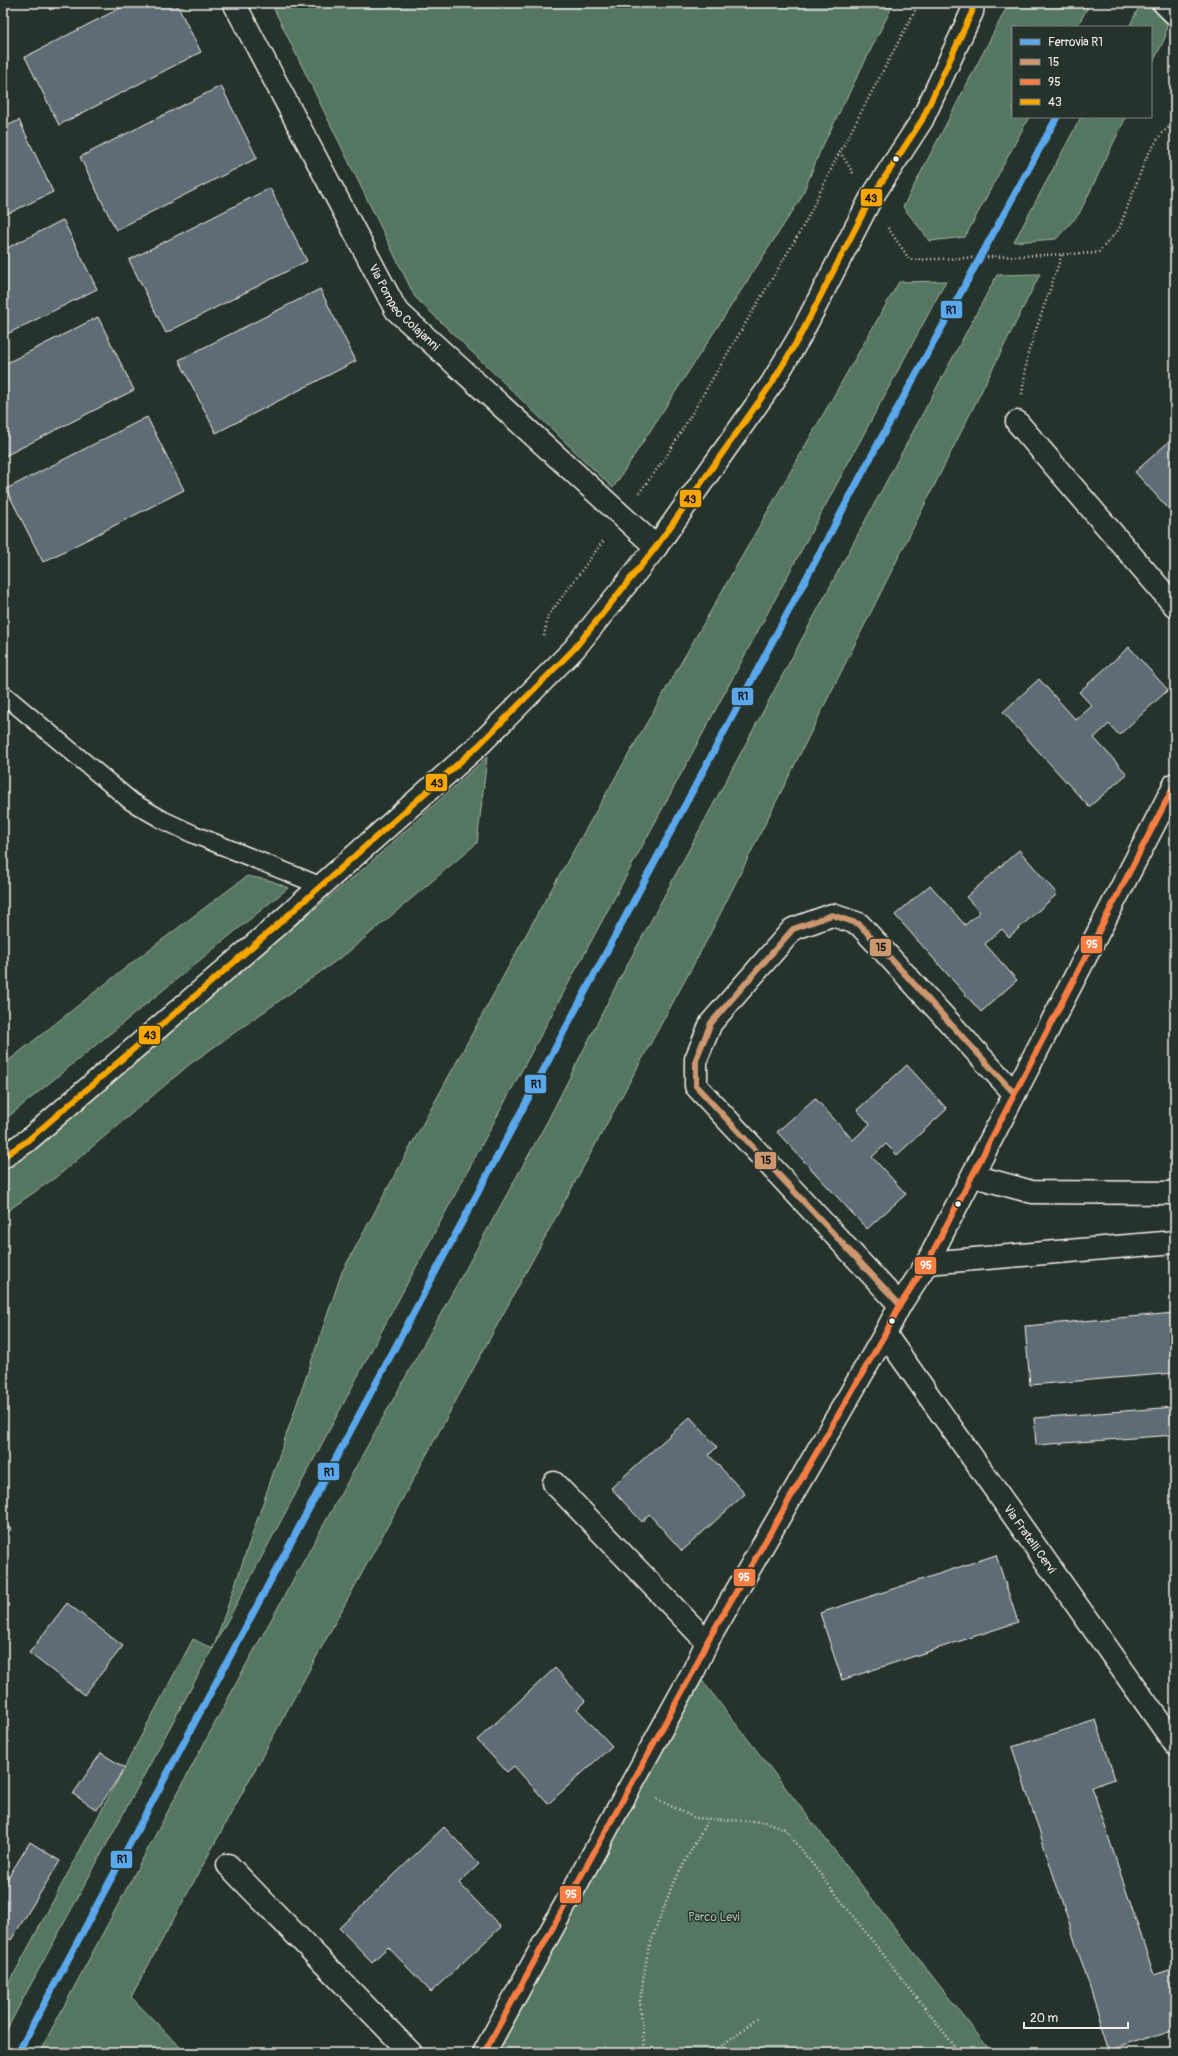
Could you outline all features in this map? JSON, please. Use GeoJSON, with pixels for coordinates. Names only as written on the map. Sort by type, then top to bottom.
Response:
{"type":"FeatureCollection","features":[{"type":"Feature","properties":{"kind":"street","name":"Via Pompeo Colajanni"},"geometry":{"type":"LineString","coordinates":[[234,3],[396,310],[656,548]]}},
{"type":"Feature","properties":{"kind":"street"},"geometry":{"type":"LineString","coordinates":[[1164,3],[1175,14]]}},
{"type":"Feature","properties":{"kind":"street"},"geometry":{"type":"LineString","coordinates":[[3,1157],[28,1141],[321,886],[479,746],[574,648],[656,548],[772,383],[800,336],[870,200],[922,120],[976,6]]}},
{"type":"Feature","properties":{"kind":"street"},"geometry":{"type":"LineString","coordinates":[[1017,422],[1175,606]]}},
{"type":"Feature","properties":{"kind":"street"},"geometry":{"type":"LineString","coordinates":[[484,2053],[630,1784],[694,1670],[707,1642],[886,1334],[900,1305],[927,1263],[974,1176],[1014,1093],[1175,784]]}},
{"type":"Feature","properties":{"kind":"street"},"geometry":{"type":"LineString","coordinates":[[900,1305],[696,1086],[696,1059],[711,1023],[793,929],[832,915],[859,924],[1014,1093]]}},
{"type":"Feature","properties":{"kind":"street"},"geometry":{"type":"LineString","coordinates":[[974,1176],[1032,1192],[1175,1193]]}},
{"type":"Feature","properties":{"kind":"street"},"geometry":{"type":"LineString","coordinates":[[927,1263],[1175,1242]]}},
{"type":"Feature","properties":{"kind":"street","name":"Via Fratelli Cervi"},"geometry":{"type":"LineString","coordinates":[[886,1334],[1175,1744]]}},
{"type":"Feature","properties":{"kind":"street"},"geometry":{"type":"LineString","coordinates":[[554,1483],[707,1642]]}},
{"type":"Feature","properties":{"kind":"street"},"geometry":{"type":"LineString","coordinates":[[228,1865],[411,2053]]}},
{"type":"Feature","properties":{"kind":"lane"},"geometry":{"type":"LineString","coordinates":[[3,694],[102,778],[145,809],[193,834],[321,886]]}},
{"type":"Feature","properties":{"kind":"path"},"geometry":{"type":"LineString","coordinates":[[543,638],[548,616],[670,450],[804,225],[840,152],[919,3]]}},
{"type":"Feature","properties":{"kind":"path"},"geometry":{"type":"LineString","coordinates":[[910,260],[1098,253],[1119,229],[1146,158],[1161,134],[1175,122]]}},
{"type":"Feature","properties":{"kind":"path"},"geometry":{"type":"LineString","coordinates":[[840,152],[870,200]]}},
{"type":"Feature","properties":{"kind":"path"},"geometry":{"type":"LineString","coordinates":[[1017,422],[1028,353],[1062,254]]}},
{"type":"Feature","properties":{"kind":"path"},"geometry":{"type":"LineString","coordinates":[[630,1784],[695,1818],[766,1822],[784,1829],[960,2053]]}},
{"type":"Feature","properties":{"kind":"path"},"geometry":{"type":"LineString","coordinates":[[645,2053],[640,2001],[648,1950],[672,1886],[708,1819]]}},
{"type":"Feature","properties":{"kind":"path"},"geometry":{"type":"LineString","coordinates":[[712,2053],[758,2018]]}},
{"type":"Feature","properties":{"kind":"green space"},"geometry":{"type":"Polygon","coordinates":[[[286,3],[894,3],[821,149],[801,198],[613,488],[415,297],[274,9],[286,3]]]}},
{"type":"Feature","properties":{"kind":"green space"},"geometry":{"type":"Polygon","coordinates":[[[1009,3],[1090,3],[1078,26],[1012,26],[1012,118],[1028,118],[965,237],[930,241],[903,207],[1009,3]]]}},
{"type":"Feature","properties":{"kind":"green space"},"geometry":{"type":"Polygon","coordinates":[[[1141,3],[1146,3],[1167,24],[1165,38],[1152,64],[1152,26],[1130,26],[1141,3]]]}},
{"type":"Feature","properties":{"kind":"green space"},"geometry":{"type":"Polygon","coordinates":[[[1080,118],[1126,118],[1079,214],[1056,239],[1014,242],[1080,118]]]}},
{"type":"Feature","properties":{"kind":"green space"},"geometry":{"type":"Polygon","coordinates":[[[1040,274],[708,938],[131,1997],[186,2053],[39,2053],[246,1665],[547,1122],[617,984],[997,275],[1040,274]]]}},
{"type":"Feature","properties":{"kind":"green space"},"geometry":{"type":"Polygon","coordinates":[[[946,281],[380,1334],[214,1645],[342,1272],[539,911],[899,282],[946,281]]]}},
{"type":"Feature","properties":{"kind":"green space"},"geometry":{"type":"Polygon","coordinates":[[[487,757],[477,843],[347,953],[190,1064],[59,1175],[3,1214],[3,1167],[362,870],[487,757]]]}},
{"type":"Feature","properties":{"kind":"green space"},"geometry":{"type":"Polygon","coordinates":[[[247,876],[272,881],[288,888],[3,1121],[3,1065],[138,958],[247,876]]]}},
{"type":"Feature","properties":{"kind":"green space"},"geometry":{"type":"Polygon","coordinates":[[[193,1639],[212,1649],[3,2037],[3,1990],[13,1976],[193,1639]]]}},
{"type":"Feature","properties":{"kind":"green space","name":"Parco Levi"},"geometry":{"type":"Polygon","coordinates":[[[694,1670],[992,2053],[484,2053],[694,1670]]]}},
{"type":"Feature","properties":{"kind":"building"},"geometry":{"type":"Polygon","coordinates":[[[47,3],[65,3],[50,10],[47,3]]]}},
{"type":"Feature","properties":{"kind":"building"},"geometry":{"type":"Polygon","coordinates":[[[130,3],[176,3],[201,52],[59,125],[25,57],[130,3]]]}},
{"type":"Feature","properties":{"kind":"building"},"geometry":{"type":"Polygon","coordinates":[[[221,86],[257,158],[116,230],[80,157],[221,86]]]}},
{"type":"Feature","properties":{"kind":"building"},"geometry":{"type":"Polygon","coordinates":[[[19,120],[53,192],[3,216],[3,128],[19,120]]]}},
{"type":"Feature","properties":{"kind":"building"},"geometry":{"type":"Polygon","coordinates":[[[270,188],[307,261],[166,333],[129,260],[270,188]]]}},
{"type":"Feature","properties":{"kind":"building"},"geometry":{"type":"Polygon","coordinates":[[[63,220],[97,289],[3,336],[3,250],[63,220]]]}},
{"type":"Feature","properties":{"kind":"building"},"geometry":{"type":"Polygon","coordinates":[[[320,289],[356,361],[216,433],[179,360],[320,289]]]}},
{"type":"Feature","properties":{"kind":"building"},"geometry":{"type":"Polygon","coordinates":[[[98,317],[134,390],[3,457],[3,365],[98,317]]]}},
{"type":"Feature","properties":{"kind":"building"},"geometry":{"type":"Polygon","coordinates":[[[147,417],[184,490],[43,562],[6,489],[147,417]]]}},
{"type":"Feature","properties":{"kind":"building"},"geometry":{"type":"Polygon","coordinates":[[[1174,437],[1175,438],[1175,516],[1135,472],[1174,437]]]}},
{"type":"Feature","properties":{"kind":"building"},"geometry":{"type":"Polygon","coordinates":[[[1129,647],[1168,690],[1119,735],[1109,724],[1094,738],[1127,774],[1089,807],[1003,712],[1039,679],[1076,720],[1092,706],[1079,692],[1129,647]]]}},
{"type":"Feature","properties":{"kind":"building"},"geometry":{"type":"Polygon","coordinates":[[[1019,850],[1057,894],[1009,937],[1002,929],[985,944],[1017,980],[981,1012],[895,915],[930,885],[965,925],[980,912],[966,897],[1019,850]]]}},
{"type":"Feature","properties":{"kind":"building"},"geometry":{"type":"Polygon","coordinates":[[[907,1065],[947,1109],[897,1155],[886,1144],[872,1157],[906,1194],[867,1229],[777,1132],[815,1098],[853,1140],[870,1124],[857,1110],[907,1065]]]}},
{"type":"Feature","properties":{"kind":"building"},"geometry":{"type":"Polygon","coordinates":[[[1175,1313],[1175,1373],[1030,1385],[1025,1326],[1175,1313]]]}},
{"type":"Feature","properties":{"kind":"building"},"geometry":{"type":"Polygon","coordinates":[[[1175,1407],[1175,1435],[1036,1445],[1034,1418],[1175,1407]]]}},
{"type":"Feature","properties":{"kind":"building"},"geometry":{"type":"Polygon","coordinates":[[[690,1417],[717,1447],[709,1455],[745,1494],[682,1551],[649,1514],[642,1522],[611,1488],[690,1417]]]}},
{"type":"Feature","properties":{"kind":"building"},"geometry":{"type":"Polygon","coordinates":[[[3,1522],[11,1529],[3,1539],[3,1522]]]}},
{"type":"Feature","properties":{"kind":"building"},"geometry":{"type":"Polygon","coordinates":[[[996,1555],[1018,1622],[842,1680],[820,1613],[996,1555]]]}},
{"type":"Feature","properties":{"kind":"building"},"geometry":{"type":"Polygon","coordinates":[[[67,1603],[123,1646],[84,1695],[29,1653],[67,1603]]]}},
{"type":"Feature","properties":{"kind":"building"},"geometry":{"type":"Polygon","coordinates":[[[555,1668],[585,1701],[577,1709],[612,1746],[548,1804],[514,1766],[507,1772],[477,1740],[555,1668]]]}},
{"type":"Feature","properties":{"kind":"building"},"geometry":{"type":"Polygon","coordinates":[[[1096,1720],[1115,1779],[1092,1787],[1154,1975],[1172,1969],[1175,1979],[1175,2029],[1110,2050],[1012,1747],[1096,1720]]]}},
{"type":"Feature","properties":{"kind":"building"},"geometry":{"type":"Polygon","coordinates":[[[101,1753],[125,1768],[97,1810],[73,1794],[101,1753]]]}},
{"type":"Feature","properties":{"kind":"building"},"geometry":{"type":"Polygon","coordinates":[[[444,1827],[479,1864],[459,1883],[501,1927],[431,1992],[388,1947],[372,1962],[339,1928],[444,1827]]]}},
{"type":"Feature","properties":{"kind":"building"},"geometry":{"type":"Polygon","coordinates":[[[30,1842],[60,1861],[11,1940],[3,1935],[3,1886],[30,1842]]]}},
{"type":"Feature","properties":{"kind":"rail line","name":"R1"},"geometry":{"type":"LineString","coordinates":[[18,2053],[879,442],[1056,118]]}},
{"type":"Feature","properties":{"kind":"transit line","name":"43"},"geometry":{"type":"LineString","coordinates":[[3,1157],[27,1141],[276,926],[479,745],[574,649],[656,547],[772,383],[800,336],[870,200],[922,120],[972,12],[973,3]]}},
{"type":"Feature","properties":{"kind":"transit line","name":"95"},"geometry":{"type":"LineString","coordinates":[[484,2053],[694,1670],[707,1642],[885,1334],[900,1305],[927,1263],[1175,784]]}},
{"type":"Feature","properties":{"kind":"transit line","name":"15"},"geometry":{"type":"LineString","coordinates":[[900,1305],[696,1086],[696,1059],[711,1023],[793,929],[832,915],[859,924],[1014,1093]]}}]}
